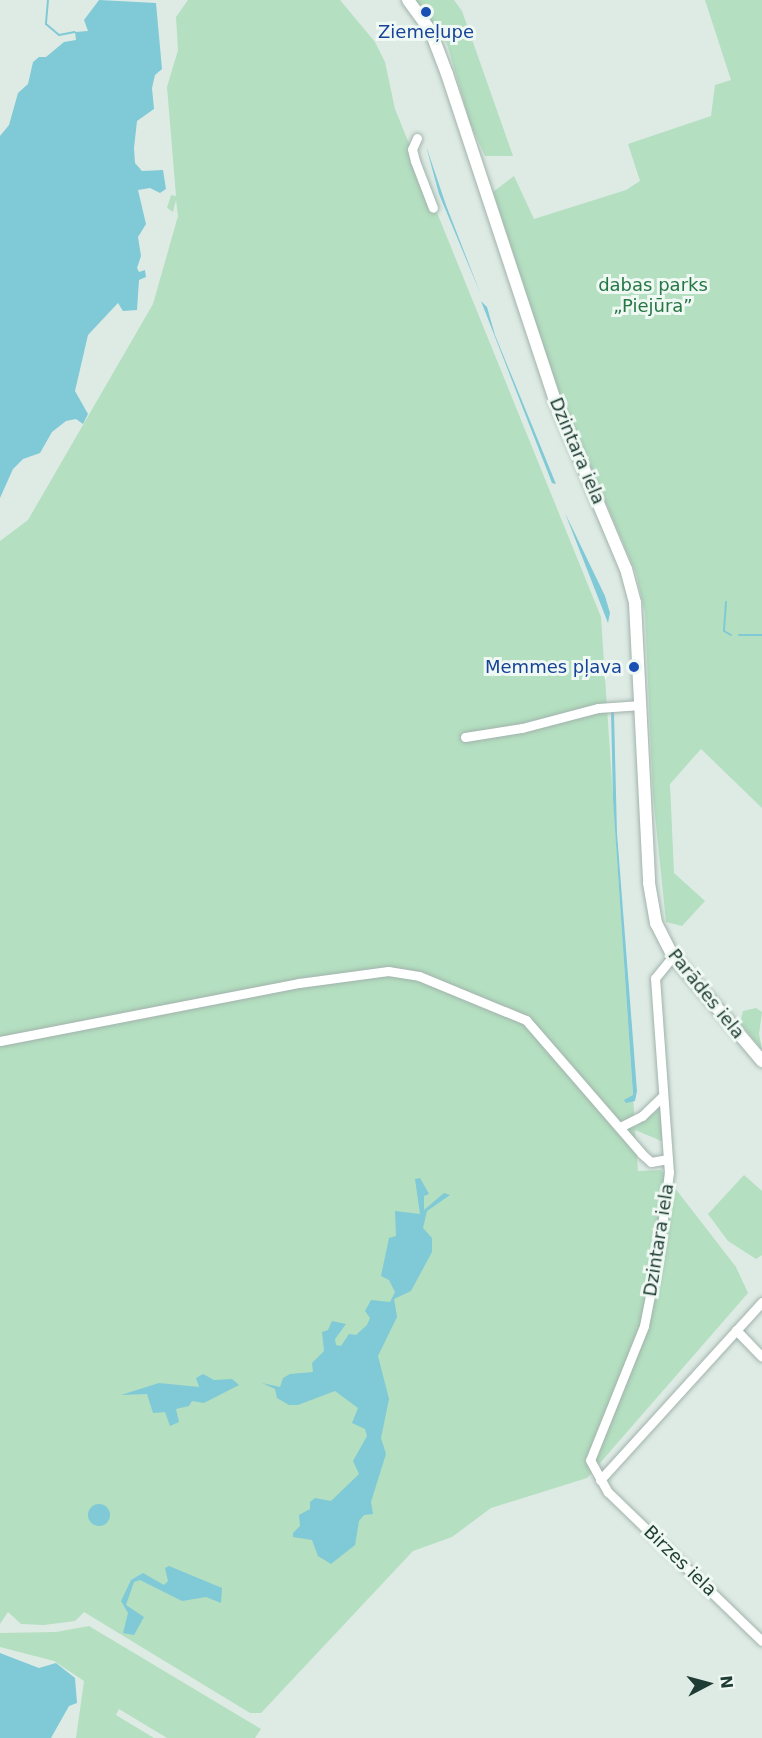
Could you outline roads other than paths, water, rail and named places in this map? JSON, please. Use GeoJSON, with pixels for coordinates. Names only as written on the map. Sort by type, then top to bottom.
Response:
{"type":"FeatureCollection","features":[{"type":"Feature","properties":{"kind":"street","name":"Dzintara iela"},"geometry":{"type":"LineString","coordinates":[[408,0],[431,32],[554,398],[626,569],[635,603],[649,883],[656,922]]}},
{"type":"Feature","properties":{"kind":"street"},"geometry":{"type":"LineString","coordinates":[[417,138],[412,149],[433,208]]}},
{"type":"Feature","properties":{"kind":"street"},"geometry":{"type":"LineString","coordinates":[[465,737],[522,728],[598,708],[641,705]]}},
{"type":"Feature","properties":{"kind":"street","name":"Parādes iela"},"geometry":{"type":"LineString","coordinates":[[656,922],[673,956],[762,1061]]}},
{"type":"Feature","properties":{"kind":"street","name":"Dzintara iela"},"geometry":{"type":"LineString","coordinates":[[600,1480],[592,1468],[591,1451],[628,1373],[644,1326],[666,1205],[668,1159],[655,978],[673,956]]}},
{"type":"Feature","properties":{"kind":"street"},"geometry":{"type":"LineString","coordinates":[[0,1041],[298,983],[388,971],[419,976],[526,1020],[651,1162],[668,1159]]}},
{"type":"Feature","properties":{"kind":"street"},"geometry":{"type":"LineString","coordinates":[[620,1127],[642,1116],[662,1097]]}},
{"type":"Feature","properties":{"kind":"street"},"geometry":{"type":"LineString","coordinates":[[600,1480],[762,1302]]}},
{"type":"Feature","properties":{"kind":"street"},"geometry":{"type":"LineString","coordinates":[[735,1330],[762,1357]]}},
{"type":"Feature","properties":{"kind":"street","name":"Birzes iela"},"geometry":{"type":"LineString","coordinates":[[600,1480],[762,1641]]}},
{"type":"Feature","properties":{"kind":"water"},"geometry":{"type":"Polygon","coordinates":[[[99,0],[156,3],[162,69],[155,75],[152,88],[154,109],[137,121],[134,148],[135,163],[142,171],[163,170],[166,189],[160,193],[150,188],[138,190],[146,224],[138,237],[141,256],[137,268],[139,272],[145,270],[146,277],[139,280],[137,310],[123,311],[118,303],[88,335],[75,391],[88,414],[83,424],[76,419],[66,421],[52,432],[40,453],[23,459],[13,469],[0,498],[0,136],[9,125],[18,93],[28,84],[33,62],[39,57],[46,57],[64,42],[76,40],[75,32],[88,31],[84,20],[99,0]]]}},
{"type":"Feature","properties":{"kind":"water"},"geometry":{"type":"Polygon","coordinates":[[[426,146],[446,205],[481,295],[439,194],[426,146]]]}},
{"type":"Feature","properties":{"kind":"water"},"geometry":{"type":"Polygon","coordinates":[[[481,301],[487,307],[495,335],[556,484],[552,483],[481,301]]]}},
{"type":"Feature","properties":{"kind":"water"},"geometry":{"type":"Polygon","coordinates":[[[565,513],[605,596],[610,613],[608,623],[565,513]]]}},
{"type":"Feature","properties":{"kind":"water"},"geometry":{"type":"Polygon","coordinates":[[[611,711],[614,713],[617,833],[637,1091],[635,1101],[626,1103],[624,1100],[633,1095],[613,800],[611,711]]]}},
{"type":"Feature","properties":{"kind":"water"},"geometry":{"type":"Polygon","coordinates":[[[420,1178],[429,1194],[424,1196],[424,1210],[444,1193],[450,1195],[427,1211],[423,1228],[432,1238],[432,1252],[411,1291],[394,1299],[397,1317],[378,1356],[389,1399],[381,1438],[386,1454],[371,1502],[373,1514],[364,1515],[359,1521],[355,1545],[331,1564],[318,1556],[312,1540],[293,1537],[293,1533],[300,1526],[299,1515],[310,1509],[310,1502],[315,1498],[331,1501],[359,1474],[353,1461],[367,1436],[365,1429],[352,1423],[358,1408],[335,1391],[298,1405],[289,1405],[277,1398],[275,1389],[262,1383],[280,1387],[283,1378],[290,1374],[313,1372],[312,1363],[324,1351],[322,1332],[328,1330],[332,1321],[346,1324],[335,1339],[336,1345],[341,1346],[349,1334],[356,1335],[367,1325],[370,1318],[365,1311],[371,1300],[390,1302],[395,1292],[389,1280],[381,1276],[389,1238],[396,1236],[395,1211],[420,1214],[415,1179],[420,1178]]]}},
{"type":"Feature","properties":{"kind":"water"},"geometry":{"type":"Polygon","coordinates":[[[203,1374],[214,1380],[232,1379],[239,1385],[204,1403],[192,1401],[189,1406],[176,1409],[179,1422],[170,1426],[165,1412],[153,1413],[147,1394],[121,1395],[159,1383],[199,1387],[196,1378],[203,1374]]]}},
{"type":"Feature","properties":{"kind":"water"},"geometry":{"type":"Polygon","coordinates":[[[99,1504],[107,1507],[110,1515],[107,1523],[99,1526],[91,1523],[88,1515],[91,1507],[99,1504]]]}},
{"type":"Feature","properties":{"kind":"water"},"geometry":{"type":"Polygon","coordinates":[[[169,1566],[222,1588],[221,1603],[206,1597],[182,1601],[140,1580],[134,1582],[126,1605],[144,1617],[134,1635],[123,1633],[128,1613],[121,1601],[131,1580],[143,1573],[164,1585],[168,1581],[165,1568],[169,1566]]]}},
{"type":"Feature","properties":{"kind":"water"},"geometry":{"type":"Polygon","coordinates":[[[0,1653],[39,1668],[56,1663],[75,1678],[77,1703],[69,1706],[51,1738],[0,1738],[0,1653]]]}},
{"type":"Feature","properties":{"kind":"waterway"},"geometry":{"type":"LineString","coordinates":[[48,0],[46,24],[59,35],[75,32]]}},
{"type":"Feature","properties":{"kind":"waterway"},"geometry":{"type":"LineString","coordinates":[[726,602],[724,631],[731,635]]}},
{"type":"Feature","properties":{"kind":"waterway"},"geometry":{"type":"LineString","coordinates":[[739,635],[762,635]]}},
{"type":"Feature","properties":{"kind":"place","name":"Ziemeļupe"},"geometry":{"type":"Point","coordinates":[426,12]}},
{"type":"Feature","properties":{"kind":"place","name":"Memmes pļava"},"geometry":{"type":"Point","coordinates":[634,667]}},
{"type":"Feature","properties":{"kind":"park label","name":"dabas parks „Piejūra”"},"geometry":{"type":"Point","coordinates":[653,296]}}]}
